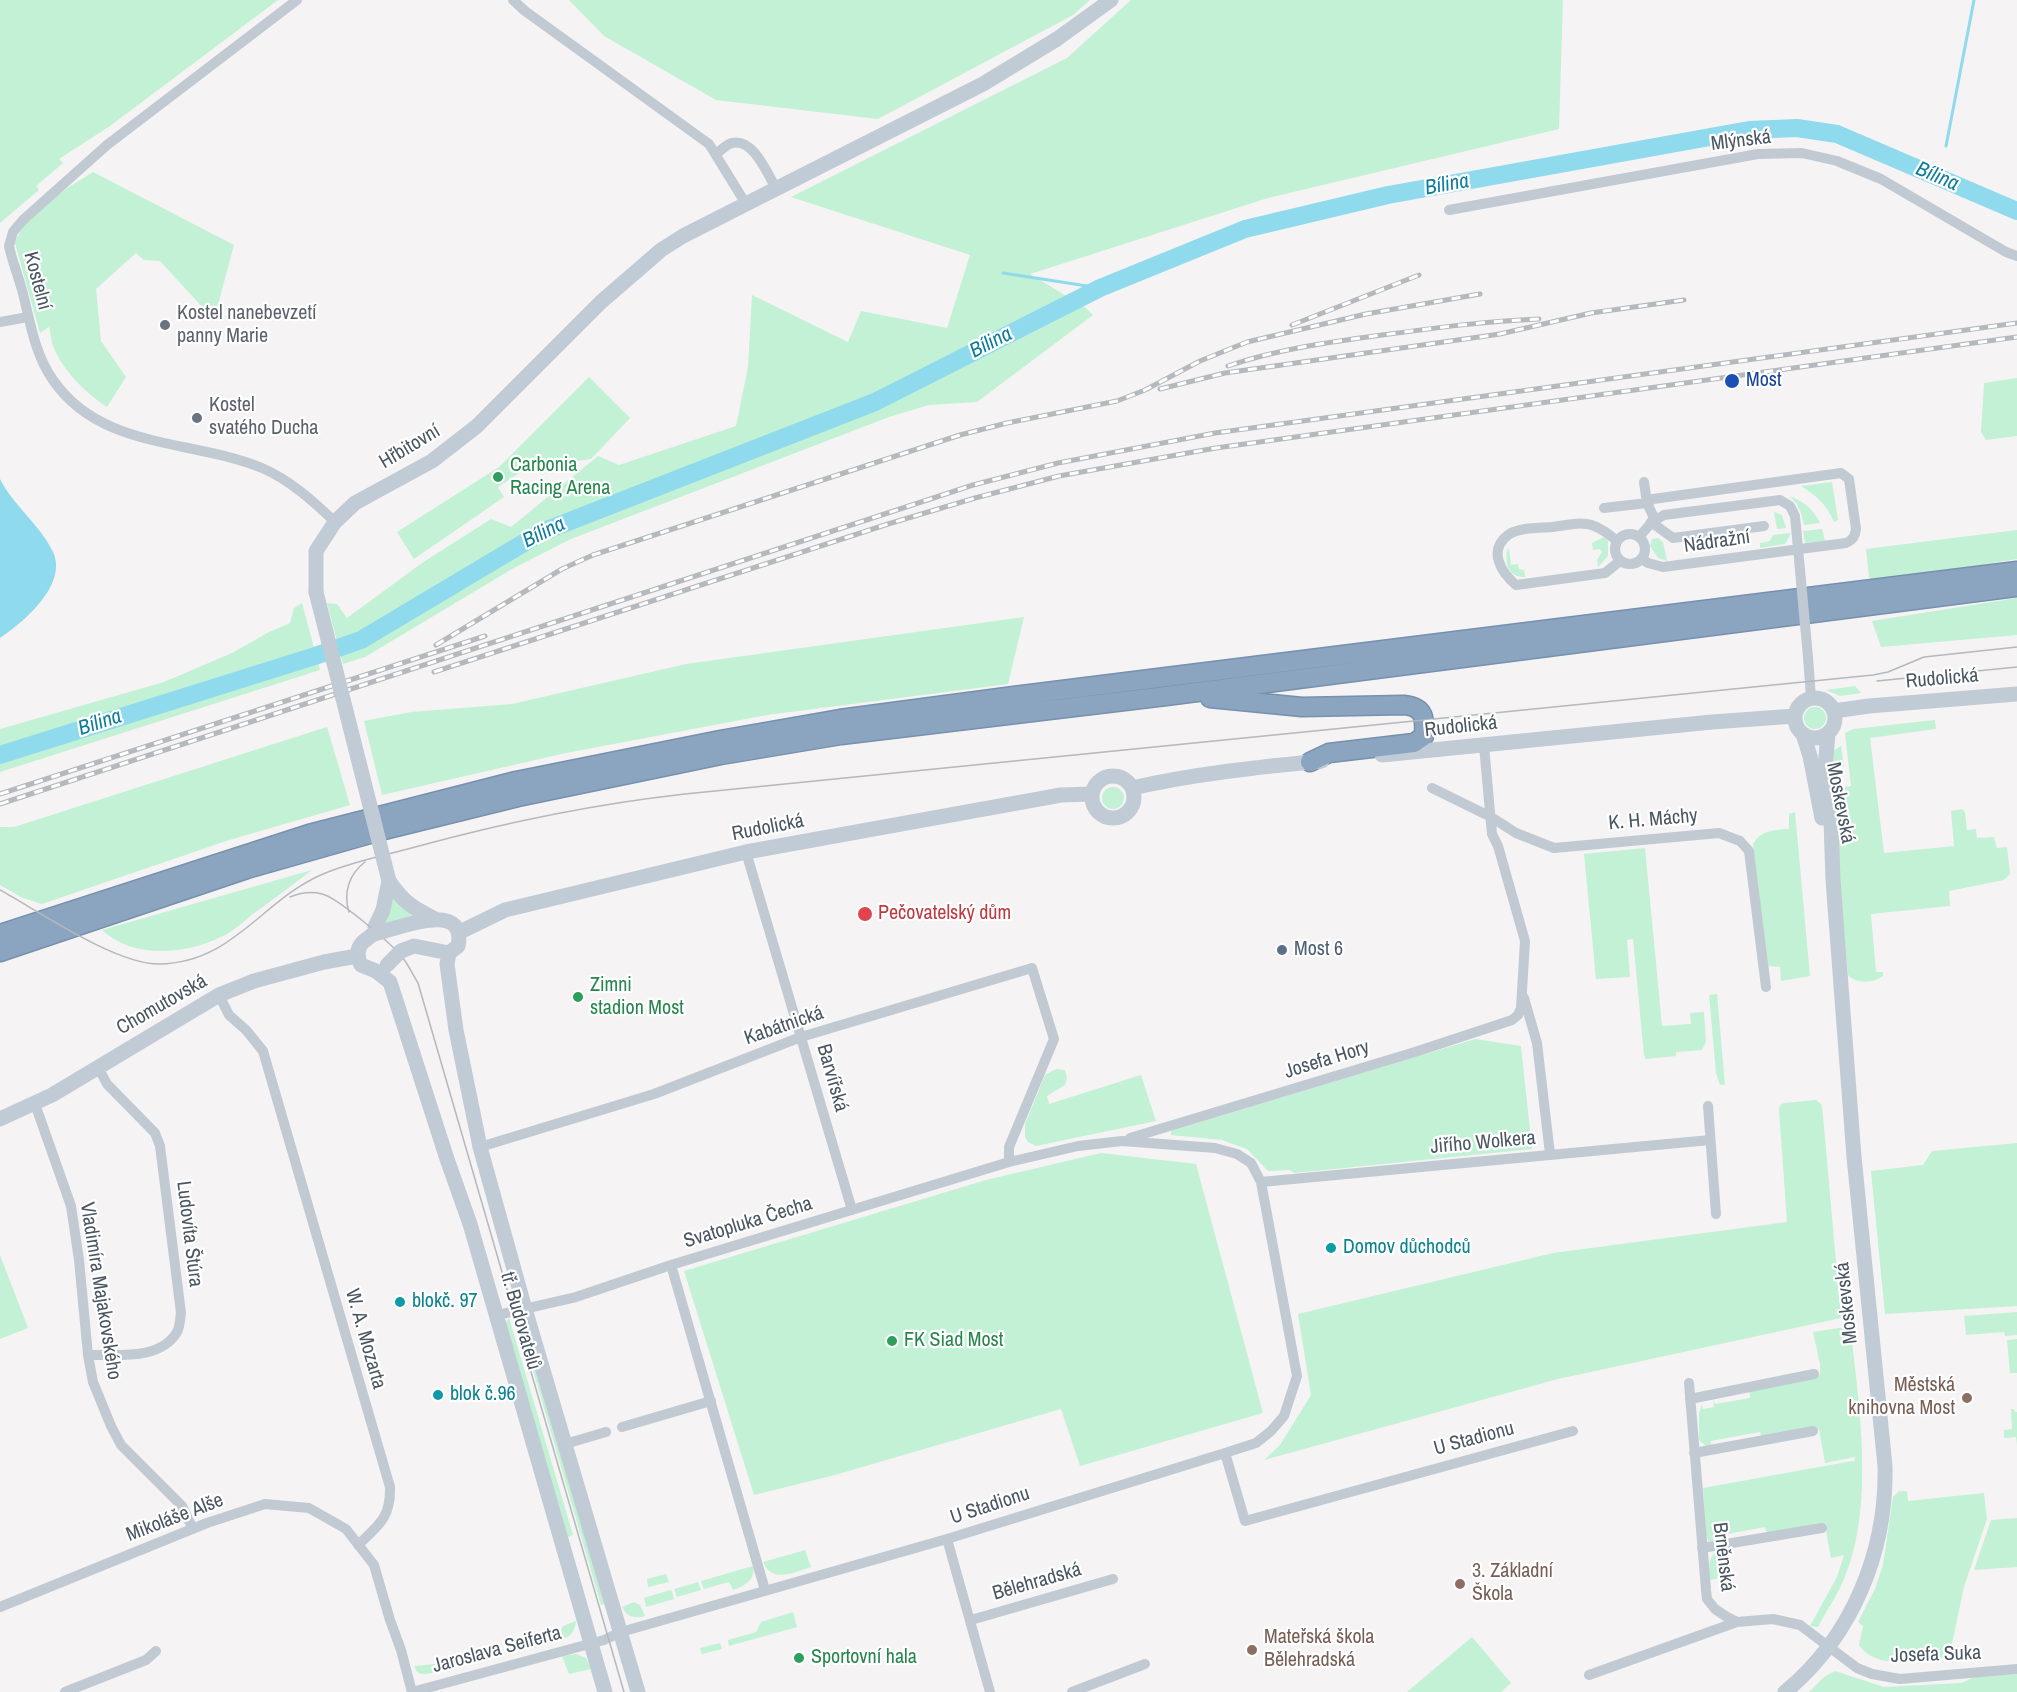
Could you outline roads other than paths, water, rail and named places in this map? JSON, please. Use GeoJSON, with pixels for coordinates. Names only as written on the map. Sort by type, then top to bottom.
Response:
{"type":"FeatureCollection","features":[{"type":"Feature","properties":{"kind":"highway"},"geometry":{"type":"LineString","coordinates":[[0,934],[309,834],[382,814],[552,774],[720,740],[840,719],[1014,696],[2017,572]]}},
{"type":"Feature","properties":{"kind":"highway"},"geometry":{"type":"LineString","coordinates":[[0,952],[280,859],[396,827],[561,787],[721,755],[841,735],[1166,696],[2017,587]]}},
{"type":"Feature","properties":{"kind":"highway"},"geometry":{"type":"LineString","coordinates":[[1166,696],[1302,707],[1404,705],[1414,706],[1425,720],[1424,736],[1414,744],[1329,753],[1310,762]]}},
{"type":"Feature","properties":{"kind":"highway"},"geometry":{"type":"LineString","coordinates":[[0,927],[93,903]]}},
{"type":"Feature","properties":{"kind":"street","name":"Kostelní"},"geometry":{"type":"LineString","coordinates":[[297,0],[107,145],[23,220],[13,232],[9,246],[34,341],[53,380],[85,412],[105,424],[134,436],[237,459],[262,468],[297,489],[335,522]]}},
{"type":"Feature","properties":{"kind":"street"},"geometry":{"type":"LineString","coordinates":[[513,0],[709,144],[746,204]]}},
{"type":"Feature","properties":{"kind":"street","name":"Hřbitovní"},"geometry":{"type":"LineString","coordinates":[[389,881],[316,592],[316,551],[335,522],[355,503],[432,461],[477,426],[601,302],[661,250],[683,236],[776,188],[983,84],[1057,39],[1111,0]]}},
{"type":"Feature","properties":{"kind":"street"},"geometry":{"type":"LineString","coordinates":[[716,154],[732,143],[746,144],[755,153],[776,188]]}},
{"type":"Feature","properties":{"kind":"street","name":"Mlýnská"},"geometry":{"type":"LineString","coordinates":[[1449,210],[1758,154],[1802,153],[1837,161],[1881,179],[2006,252],[2017,256]]}},
{"type":"Feature","properties":{"kind":"street"},"geometry":{"type":"LineString","coordinates":[[0,322],[28,317]]}},
{"type":"Feature","properties":{"kind":"street","name":"Nádražní"},"geometry":{"type":"LineString","coordinates":[[1642,559],[1663,567],[1798,550],[1846,543],[1855,536],[1856,530],[1849,478],[1841,473],[1653,498],[1647,503]]}},
{"type":"Feature","properties":{"kind":"street"},"geometry":{"type":"LineString","coordinates":[[1644,482],[1653,521],[1673,538],[1764,526]]}},
{"type":"Feature","properties":{"kind":"street"},"geometry":{"type":"LineString","coordinates":[[1639,537],[1653,521],[1664,515],[1780,500],[1790,506],[1795,516],[1811,699]]}},
{"type":"Feature","properties":{"kind":"street"},"geometry":{"type":"LineString","coordinates":[[1604,508],[1647,503]]}},
{"type":"Feature","properties":{"kind":"street"},"geometry":{"type":"LineString","coordinates":[[1617,541],[1593,525],[1578,524],[1519,531],[1508,536],[1499,547],[1498,561],[1503,574],[1516,585],[1605,573],[1620,561]]}},
{"type":"Feature","properties":{"kind":"street"},"geometry":{"type":"LineString","coordinates":[[1627,534],[1639,537],[1645,548],[1642,559],[1631,564],[1620,561],[1615,550],[1617,541],[1627,534]]}},
{"type":"Feature","properties":{"kind":"street","name":"Rudolická"},"geometry":{"type":"LineString","coordinates":[[1834,711],[2017,694]]}},
{"type":"Feature","properties":{"kind":"street"},"geometry":{"type":"LineString","coordinates":[[1811,699],[1822,699],[1834,711],[1835,723],[1828,734],[1816,738],[1803,734],[1798,729],[1795,716],[1800,705],[1811,699]]}},
{"type":"Feature","properties":{"kind":"street","name":"Rudolická"},"geometry":{"type":"LineString","coordinates":[[1132,788],[1196,776],[1310,762],[1712,722],[1795,716]]}},
{"type":"Feature","properties":{"kind":"street","name":"Moskevská"},"geometry":{"type":"LineString","coordinates":[[1803,734],[1810,756],[1833,880]]}},
{"type":"Feature","properties":{"kind":"street","name":"Moskevská"},"geometry":{"type":"LineString","coordinates":[[1785,1692],[1799,1680],[1828,1647],[1866,1581],[1877,1545],[1886,1489],[1854,1157],[1833,880],[1831,821],[1825,768],[1828,734]]}},
{"type":"Feature","properties":{"kind":"street","name":"Josefa Hory"},"geometry":{"type":"LineString","coordinates":[[1122,1141],[1414,1053],[1504,1023],[1518,1015],[1521,1008],[1525,941],[1498,846],[1492,834],[1484,746]]}},
{"type":"Feature","properties":{"kind":"street"},"geometry":{"type":"LineString","coordinates":[[1109,776],[1123,778],[1134,794],[1132,806],[1128,812],[1117,818],[1104,817],[1098,813],[1091,794],[1097,782],[1109,776]]}},
{"type":"Feature","properties":{"kind":"street","name":"K. H. Máchy"},"geometry":{"type":"LineString","coordinates":[[1432,788],[1516,833],[1554,848],[1719,833],[1740,841],[1749,850],[1766,987]]}},
{"type":"Feature","properties":{"kind":"street","name":"Rudolická"},"geometry":{"type":"LineString","coordinates":[[460,932],[505,910],[746,852],[1061,795],[1091,794]]}},
{"type":"Feature","properties":{"kind":"street","name":"Barvířská"},"geometry":{"type":"LineString","coordinates":[[746,852],[852,1210]]}},
{"type":"Feature","properties":{"kind":"street"},"geometry":{"type":"LineString","coordinates":[[389,881],[406,903],[413,908],[456,926],[460,932],[458,946],[449,953],[414,946],[401,951],[382,968],[361,965],[383,910],[389,881]]}},
{"type":"Feature","properties":{"kind":"street","name":"Chomutovská"},"geometry":{"type":"LineString","coordinates":[[0,1119],[35,1104],[219,995],[254,981],[324,962],[370,939],[435,919]]}},
{"type":"Feature","properties":{"kind":"street","name":"tř. Budovatelů"},"geometry":{"type":"LineString","coordinates":[[449,953],[447,964],[456,1030],[480,1146],[525,1310],[638,1692]]}},
{"type":"Feature","properties":{"kind":"street","name":"tř. Budovatelů"},"geometry":{"type":"LineString","coordinates":[[382,968],[390,982],[470,1224],[605,1692]]}},
{"type":"Feature","properties":{"kind":"street","name":"Kabátnická"},"geometry":{"type":"LineString","coordinates":[[480,1146],[670,1088],[801,1037],[1032,968],[1054,1039],[1009,1147],[1009,1162]]}},
{"type":"Feature","properties":{"kind":"street","name":"Josefa Hory"},"geometry":{"type":"LineString","coordinates":[[1522,992],[1538,1042],[1550,1154]]}},
{"type":"Feature","properties":{"kind":"street","name":"W. A. Mozarta"},"geometry":{"type":"LineString","coordinates":[[219,995],[229,1016],[246,1030],[263,1052],[390,1486],[391,1502],[388,1513],[358,1545]]}},
{"type":"Feature","properties":{"kind":"street","name":"Ludovíta Štúra"},"geometry":{"type":"LineString","coordinates":[[88,1355],[156,1350],[169,1342],[178,1330],[181,1313],[160,1146],[155,1133],[107,1084],[98,1067]]}},
{"type":"Feature","properties":{"kind":"street","name":"Vladimíra Majakovského"},"geometry":{"type":"LineString","coordinates":[[35,1104],[71,1206],[93,1382],[121,1444],[182,1506],[194,1529]]}},
{"type":"Feature","properties":{"kind":"street"},"geometry":{"type":"LineString","coordinates":[[1708,1106],[1716,1214]]}},
{"type":"Feature","properties":{"kind":"street","name":"Jiřího Wolkera"},"geometry":{"type":"LineString","coordinates":[[1260,1182],[1710,1140]]}},
{"type":"Feature","properties":{"kind":"street","name":"Svatopluka Čecha"},"geometry":{"type":"LineString","coordinates":[[497,1315],[576,1297],[671,1265],[1009,1162],[1078,1146],[1122,1141],[1215,1148],[1237,1154],[1251,1162],[1260,1182]]}},
{"type":"Feature","properties":{"kind":"street","name":"U Stadionu"},"geometry":{"type":"LineString","coordinates":[[621,1632],[947,1539],[1256,1443],[1284,1416],[1297,1376],[1260,1182]]}},
{"type":"Feature","properties":{"kind":"street"},"geometry":{"type":"LineString","coordinates":[[671,1265],[765,1590]]}},
{"type":"Feature","properties":{"kind":"street"},"geometry":{"type":"LineString","coordinates":[[1690,1399],[1814,1374]]}},
{"type":"Feature","properties":{"kind":"street","name":"Brněnská"},"geometry":{"type":"LineString","coordinates":[[1689,1383],[1707,1599],[1715,1609],[1737,1622]]}},
{"type":"Feature","properties":{"kind":"street"},"geometry":{"type":"LineString","coordinates":[[622,1427],[711,1401]]}},
{"type":"Feature","properties":{"kind":"street","name":"U Stadionu"},"geometry":{"type":"LineString","coordinates":[[1225,1453],[1245,1521],[1573,1431]]}},
{"type":"Feature","properties":{"kind":"street"},"geometry":{"type":"LineString","coordinates":[[1694,1453],[1813,1431]]}},
{"type":"Feature","properties":{"kind":"street"},"geometry":{"type":"LineString","coordinates":[[565,1444],[606,1432]]}},
{"type":"Feature","properties":{"kind":"street","name":"Mikoláše Alše"},"geometry":{"type":"LineString","coordinates":[[0,1607],[194,1529],[265,1504],[309,1508],[346,1529],[358,1545]]}},
{"type":"Feature","properties":{"kind":"street"},"geometry":{"type":"LineString","coordinates":[[1702,1548],[1822,1528]]}},
{"type":"Feature","properties":{"kind":"street","name":"Bělehradská"},"geometry":{"type":"LineString","coordinates":[[947,1539],[990,1692]]}},
{"type":"Feature","properties":{"kind":"street"},"geometry":{"type":"LineString","coordinates":[[358,1545],[374,1565],[412,1692]]}},
{"type":"Feature","properties":{"kind":"street","name":"Bělehradská"},"geometry":{"type":"LineString","coordinates":[[971,1620],[1113,1579]]}},
{"type":"Feature","properties":{"kind":"street"},"geometry":{"type":"LineString","coordinates":[[1589,1675],[1737,1622],[1773,1619],[1787,1621],[1800,1625],[1828,1647]]}},
{"type":"Feature","properties":{"kind":"street","name":"Jaroslava Seiferta"},"geometry":{"type":"LineString","coordinates":[[412,1692],[451,1687],[621,1632]]}},
{"type":"Feature","properties":{"kind":"street","name":"Josefa Suka"},"geometry":{"type":"LineString","coordinates":[[1828,1647],[1857,1668],[1872,1674],[1900,1679],[2017,1669]]}},
{"type":"Feature","properties":{"kind":"street"},"geometry":{"type":"LineString","coordinates":[[65,1692],[146,1660],[156,1651]]}},
{"type":"Feature","properties":{"kind":"street"},"geometry":{"type":"LineString","coordinates":[[1072,1692],[1145,1664]]}},
{"type":"Feature","properties":{"kind":"water"},"geometry":{"type":"Polygon","coordinates":[[[0,479],[47,541],[56,563],[55,575],[42,600],[21,622],[0,638],[0,479]]]}},
{"type":"Feature","properties":{"kind":"waterway"},"geometry":{"type":"LineString","coordinates":[[1946,146],[1974,0]]}},
{"type":"Feature","properties":{"kind":"waterway","name":"Bílina"},"geometry":{"type":"LineString","coordinates":[[0,755],[361,640],[542,532],[875,402],[1100,288],[1245,229],[1388,195],[1749,130],[1797,128],[1837,134],[2017,211]]}},
{"type":"Feature","properties":{"kind":"waterway"},"geometry":{"type":"LineString","coordinates":[[1003,273],[1100,288]]}},
{"type":"Feature","properties":{"kind":"tram line"},"geometry":{"type":"LineString","coordinates":[[0,890],[78,935],[121,956],[159,964],[185,961],[227,942],[301,885],[334,869],[485,829],[584,809],[685,794],[1873,675],[1888,672],[1924,657],[2017,647]]}},
{"type":"Feature","properties":{"kind":"tram line"},"geometry":{"type":"LineString","coordinates":[[1877,681],[2017,667]]}},
{"type":"Feature","properties":{"kind":"tram line"},"geometry":{"type":"LineString","coordinates":[[349,912],[347,905],[349,884],[355,872],[365,862]]}},
{"type":"Feature","properties":{"kind":"tram line"},"geometry":{"type":"LineString","coordinates":[[290,897],[298,894],[318,893],[340,903],[397,952],[418,983],[624,1692]]}},
{"type":"Feature","properties":{"kind":"railway"},"geometry":{"type":"LineString","coordinates":[[1292,325],[1419,275]]}},
{"type":"Feature","properties":{"kind":"railway"},"geometry":{"type":"LineString","coordinates":[[436,645],[562,569],[593,555],[960,435],[1117,401],[1145,390],[1200,361],[1247,342],[1366,314],[1480,294]]}},
{"type":"Feature","properties":{"kind":"railway"},"geometry":{"type":"LineString","coordinates":[[1160,389],[1225,373],[1500,334],[1591,313],[1684,300]]}},
{"type":"Feature","properties":{"kind":"railway"},"geometry":{"type":"LineString","coordinates":[[1228,366],[1285,351],[1343,340],[1460,325],[1539,319]]}},
{"type":"Feature","properties":{"kind":"railway"},"geometry":{"type":"LineString","coordinates":[[0,804],[973,485],[1058,463],[1215,433],[2017,323]]}},
{"type":"Feature","properties":{"kind":"railway"},"geometry":{"type":"LineString","coordinates":[[434,672],[888,524],[1059,476],[1216,448],[2017,337]]}},
{"type":"Feature","properties":{"kind":"railway"},"geometry":{"type":"LineString","coordinates":[[0,794],[485,636]]}},
{"type":"Feature","properties":{"kind":"place","name":"Kostel nanebevzetí panny Marie"},"geometry":{"type":"Point","coordinates":[165,325]}},
{"type":"Feature","properties":{"kind":"place","name":"Most"},"geometry":{"type":"Point","coordinates":[1732,381]}},
{"type":"Feature","properties":{"kind":"place","name":"Kostel svatého Ducha"},"geometry":{"type":"Point","coordinates":[197,418]}},
{"type":"Feature","properties":{"kind":"place","name":"Carbonia Racing Arena"},"geometry":{"type":"Point","coordinates":[498,477]}},
{"type":"Feature","properties":{"kind":"place","name":"Pečovatelský dům"},"geometry":{"type":"Point","coordinates":[865,914]}},
{"type":"Feature","properties":{"kind":"place","name":"Most 6"},"geometry":{"type":"Point","coordinates":[1282,950]}},
{"type":"Feature","properties":{"kind":"place","name":"Zimni stadion Most"},"geometry":{"type":"Point","coordinates":[578,997]}},
{"type":"Feature","properties":{"kind":"place","name":"Domov důchodců"},"geometry":{"type":"Point","coordinates":[1331,1248]}},
{"type":"Feature","properties":{"kind":"place","name":"blokč. 97"},"geometry":{"type":"Point","coordinates":[400,1302]}},
{"type":"Feature","properties":{"kind":"place","name":"FK Siad Most"},"geometry":{"type":"Point","coordinates":[892,1341]}},
{"type":"Feature","properties":{"kind":"place","name":"blok č.96"},"geometry":{"type":"Point","coordinates":[438,1395]}},
{"type":"Feature","properties":{"kind":"place","name":"Městská knihovna Most"},"geometry":{"type":"Point","coordinates":[1967,1398]}},
{"type":"Feature","properties":{"kind":"place","name":"3. Základní Škola"},"geometry":{"type":"Point","coordinates":[1460,1584]}},
{"type":"Feature","properties":{"kind":"place","name":"Mateřská škola Bělehradská"},"geometry":{"type":"Point","coordinates":[1252,1650]}},
{"type":"Feature","properties":{"kind":"place","name":"Sportovní hala"},"geometry":{"type":"Point","coordinates":[799,1658]}}]}
